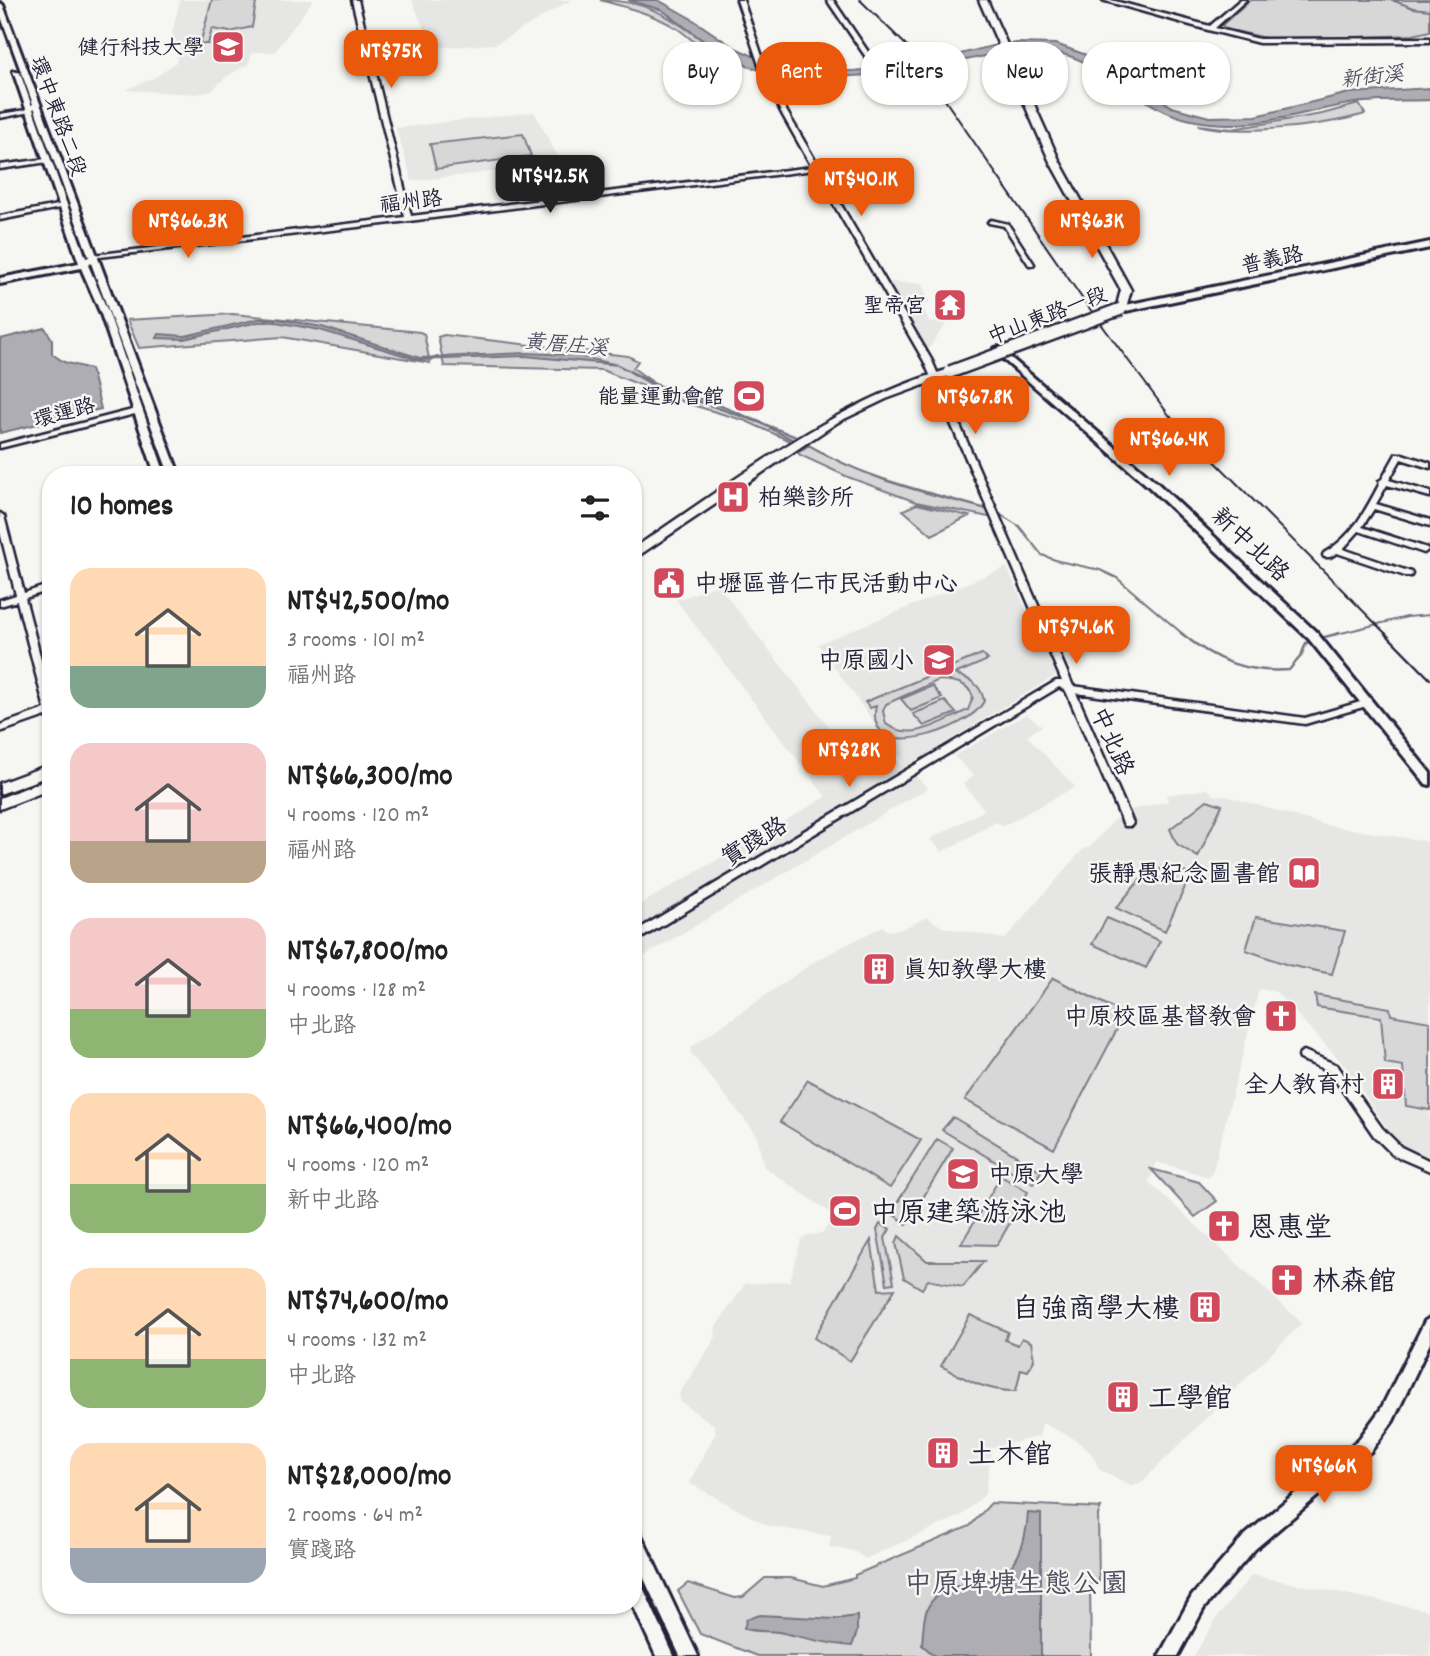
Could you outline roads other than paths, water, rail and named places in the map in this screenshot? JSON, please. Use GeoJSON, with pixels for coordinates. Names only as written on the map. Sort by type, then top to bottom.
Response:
{"type":"FeatureCollection","features":[{"type":"Feature","properties":{"kind":"main road","name":"中山東路一段"},"geometry":{"type":"LineString","coordinates":[[642,548],[802,441],[857,408],[1121,309],[1126,290],[1055,162],[983,0]]}},
{"type":"Feature","properties":{"kind":"main road"},"geometry":{"type":"LineString","coordinates":[[0,789],[42,773]]}},
{"type":"Feature","properties":{"kind":"main road"},"geometry":{"type":"LineString","coordinates":[[0,804],[42,787]]}},
{"type":"Feature","properties":{"kind":"street"},"geometry":{"type":"LineString","coordinates":[[355,0],[410,219]]}},
{"type":"Feature","properties":{"kind":"street"},"geometry":{"type":"LineString","coordinates":[[740,0],[764,71],[816,168],[928,362],[933,378]]}},
{"type":"Feature","properties":{"kind":"street"},"geometry":{"type":"LineString","coordinates":[[830,0],[861,46]]}},
{"type":"Feature","properties":{"kind":"street"},"geometry":{"type":"LineString","coordinates":[[1105,0],[1259,41],[1430,40]]}},
{"type":"Feature","properties":{"kind":"street"},"geometry":{"type":"LineString","coordinates":[[1210,29],[1242,0]]}},
{"type":"Feature","properties":{"kind":"street","name":"環中東路二段"},"geometry":{"type":"LineString","coordinates":[[0,5],[28,111],[83,262],[105,314],[157,466]]}},
{"type":"Feature","properties":{"kind":"street","name":"環中東路二段"},"geometry":{"type":"LineString","coordinates":[[0,29],[8,37],[36,104],[171,466]]}},
{"type":"Feature","properties":{"kind":"street"},"geometry":{"type":"LineString","coordinates":[[0,116],[28,111],[36,104]]}},
{"type":"Feature","properties":{"kind":"street"},"geometry":{"type":"LineString","coordinates":[[0,167],[46,161]]}},
{"type":"Feature","properties":{"kind":"street","name":"福州路"},"geometry":{"type":"LineString","coordinates":[[93,257],[816,168]]}},
{"type":"Feature","properties":{"kind":"street"},"geometry":{"type":"LineString","coordinates":[[0,218],[63,206]]}},
{"type":"Feature","properties":{"kind":"street"},"geometry":{"type":"LineString","coordinates":[[991,222],[1006,225],[1031,264]]}},
{"type":"Feature","properties":{"kind":"street","name":"普義路"},"geometry":{"type":"LineString","coordinates":[[1121,309],[1430,245]]}},
{"type":"Feature","properties":{"kind":"street"},"geometry":{"type":"LineString","coordinates":[[0,281],[83,262],[93,257]]}},
{"type":"Feature","properties":{"kind":"street"},"geometry":{"type":"LineString","coordinates":[[0,274],[83,262]]}},
{"type":"Feature","properties":{"kind":"street","name":"新中北路"},"geometry":{"type":"LineString","coordinates":[[998,350],[1152,484],[1316,640],[1430,780]]}},
{"type":"Feature","properties":{"kind":"street","name":"中北路"},"geometry":{"type":"LineString","coordinates":[[933,378],[993,506],[1128,823]]}},
{"type":"Feature","properties":{"kind":"street","name":"環運路"},"geometry":{"type":"LineString","coordinates":[[0,446],[136,411]]}},
{"type":"Feature","properties":{"kind":"street"},"geometry":{"type":"LineString","coordinates":[[1327,555],[1338,550],[1358,528],[1399,456],[1430,466]]}},
{"type":"Feature","properties":{"kind":"street"},"geometry":{"type":"LineString","coordinates":[[1383,481],[1430,495]]}},
{"type":"Feature","properties":{"kind":"street"},"geometry":{"type":"LineString","coordinates":[[1371,505],[1430,523]]}},
{"type":"Feature","properties":{"kind":"street"},"geometry":{"type":"LineString","coordinates":[[0,516],[42,683]]}},
{"type":"Feature","properties":{"kind":"street"},"geometry":{"type":"LineString","coordinates":[[1358,528],[1424,550]]}},
{"type":"Feature","properties":{"kind":"street"},"geometry":{"type":"LineString","coordinates":[[1338,550],[1408,574]]}},
{"type":"Feature","properties":{"kind":"street"},"geometry":{"type":"LineString","coordinates":[[0,603],[42,590]]}},
{"type":"Feature","properties":{"kind":"street","name":"實踐路"},"geometry":{"type":"LineString","coordinates":[[642,932],[1059,684],[1070,689],[1305,721],[1367,703]]}},
{"type":"Feature","properties":{"kind":"street"},"geometry":{"type":"LineString","coordinates":[[0,729],[42,716]]}},
{"type":"Feature","properties":{"kind":"street"},"geometry":{"type":"LineString","coordinates":[[1304,1056],[1333,1068],[1378,1132],[1397,1152],[1430,1167]]}},
{"type":"Feature","properties":{"kind":"street"},"geometry":{"type":"LineString","coordinates":[[1168,1656],[1198,1602],[1249,1543],[1365,1445],[1387,1415],[1430,1326]]}},
{"type":"Feature","properties":{"kind":"street"},"geometry":{"type":"LineString","coordinates":[[642,1556],[689,1656]]}},
{"type":"Feature","properties":{"kind":"street"},"geometry":{"type":"LineString","coordinates":[[642,1605],[665,1656]]}},
{"type":"Feature","properties":{"kind":"waterway"},"geometry":{"type":"LineString","coordinates":[[1392,0],[1413,8],[1430,10]]}},
{"type":"Feature","properties":{"kind":"waterway","name":"黃厝庄溪"},"geometry":{"type":"LineString","coordinates":[[803,442],[872,475],[990,510]]}},
{"type":"Feature","properties":{"kind":"waterway","name":"黃厝庄溪"},"geometry":{"type":"LineString","coordinates":[[996,512],[1019,526],[1042,555],[1100,570],[1117,578],[1184,635]]}},
{"type":"Feature","properties":{"kind":"waterway","name":"黃厝庄溪"},"geometry":{"type":"LineString","coordinates":[[1333,635],[1407,617],[1430,615]]}},
{"type":"Feature","properties":{"kind":"waterway","name":"黃厝庄溪"},"geometry":{"type":"LineString","coordinates":[[1181,633],[1219,658],[1245,667],[1273,670],[1289,670],[1301,656],[1306,643],[1314,640]]}},
{"type":"Feature","properties":{"kind":"waterway","name":"黃厝庄溪"},"geometry":{"type":"LineString","coordinates":[[1321,638],[1340,633]]}},
{"type":"Feature","properties":{"kind":"railway"},"geometry":{"type":"LineString","coordinates":[[860,0],[909,48],[1084,301],[1169,415],[1387,635]]}},
{"type":"Feature","properties":{"kind":"railway"},"geometry":{"type":"LineString","coordinates":[[1385,633],[1430,679]]}},
{"type":"Feature","properties":{"kind":"place","name":"健行科技大學"},"geometry":{"type":"Point","coordinates":[228,47]}},
{"type":"Feature","properties":{"kind":"place","name":"聖帝宮"},"geometry":{"type":"Point","coordinates":[950,305]}},
{"type":"Feature","properties":{"kind":"place","name":"能量運動會館"},"geometry":{"type":"Point","coordinates":[749,396]}},
{"type":"Feature","properties":{"kind":"place","name":"柏樂診所"},"geometry":{"type":"Point","coordinates":[733,497]}},
{"type":"Feature","properties":{"kind":"place","name":"中壢區普仁市民活動中心"},"geometry":{"type":"Point","coordinates":[669,583]}},
{"type":"Feature","properties":{"kind":"place","name":"中原國小"},"geometry":{"type":"Point","coordinates":[939,660]}},
{"type":"Feature","properties":{"kind":"place","name":"張靜愚紀念圖書館"},"geometry":{"type":"Point","coordinates":[1304,873]}},
{"type":"Feature","properties":{"kind":"place","name":"真知教學大樓"},"geometry":{"type":"Point","coordinates":[879,969]}},
{"type":"Feature","properties":{"kind":"place","name":"中原校區基督教會"},"geometry":{"type":"Point","coordinates":[1281,1016]}},
{"type":"Feature","properties":{"kind":"place","name":"全人教育村"},"geometry":{"type":"Point","coordinates":[1388,1084]}},
{"type":"Feature","properties":{"kind":"place","name":"中原大學"},"geometry":{"type":"Point","coordinates":[963,1174]}},
{"type":"Feature","properties":{"kind":"place","name":"中原建築游泳池"},"geometry":{"type":"Point","coordinates":[845,1211]}},
{"type":"Feature","properties":{"kind":"place","name":"恩惠堂"},"geometry":{"type":"Point","coordinates":[1224,1226]}},
{"type":"Feature","properties":{"kind":"place","name":"林森館"},"geometry":{"type":"Point","coordinates":[1287,1280]}},
{"type":"Feature","properties":{"kind":"place","name":"自強商學大樓"},"geometry":{"type":"Point","coordinates":[1205,1307]}},
{"type":"Feature","properties":{"kind":"place","name":"工學館"},"geometry":{"type":"Point","coordinates":[1123,1397]}},
{"type":"Feature","properties":{"kind":"place","name":"土木館"},"geometry":{"type":"Point","coordinates":[943,1453]}},
{"type":"Feature","properties":{"kind":"water label","name":"新街溪"},"geometry":{"type":"Point","coordinates":[1372,76]}},
{"type":"Feature","properties":{"kind":"park label","name":"中原埤塘生態公園"},"geometry":{"type":"Point","coordinates":[1016,1582]}}]}
